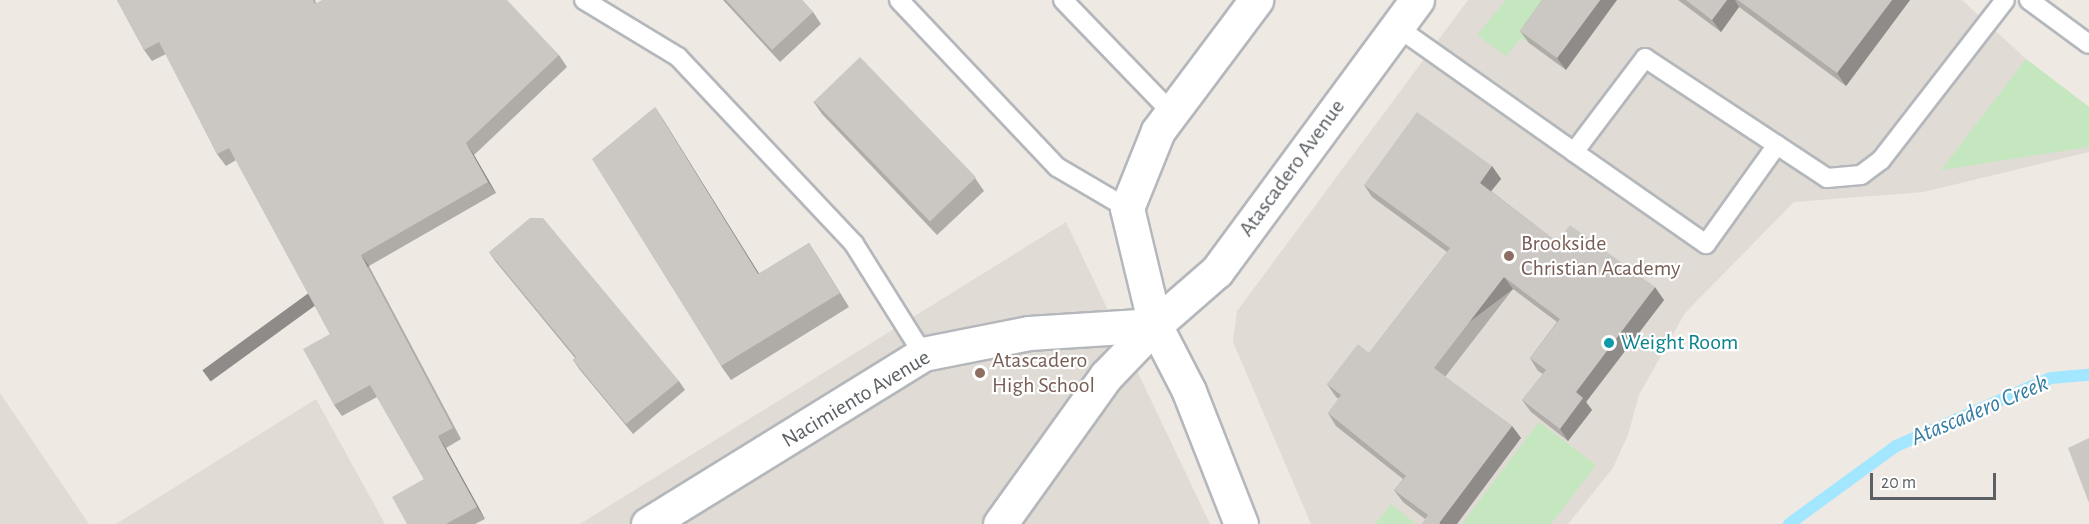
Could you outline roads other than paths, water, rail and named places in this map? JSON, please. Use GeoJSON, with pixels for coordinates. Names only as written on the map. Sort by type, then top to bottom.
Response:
{"type":"FeatureCollection","features":[{"type":"Feature","properties":{"kind":"street"},"geometry":{"type":"LineString","coordinates":[[1241,524],[1190,391],[1155,325],[1127,207],[1158,131],[1256,0]]}},
{"type":"Feature","properties":{"kind":"street","name":"Atascadero Avenue"},"geometry":{"type":"LineString","coordinates":[[1000,524],[1107,376],[1155,325],[1217,271],[1417,0]]}},
{"type":"Feature","properties":{"kind":"street","name":"Nacimiento Avenue"},"geometry":{"type":"LineString","coordinates":[[648,524],[923,354],[1029,333],[1155,325]]}},
{"type":"Feature","properties":{"kind":"lane"},"geometry":{"type":"LineString","coordinates":[[584,0],[678,57],[854,244],[923,354]]}},
{"type":"Feature","properties":{"kind":"lane"},"geometry":{"type":"LineString","coordinates":[[899,0],[1057,167],[1127,207]]}},
{"type":"Feature","properties":{"kind":"lane"},"geometry":{"type":"LineString","coordinates":[[1063,0],[1172,113]]}},
{"type":"Feature","properties":{"kind":"lane"},"geometry":{"type":"LineString","coordinates":[[1574,152],[1646,58],[1827,178],[1861,176],[1881,160],[2006,0]]}},
{"type":"Feature","properties":{"kind":"lane"},"geometry":{"type":"LineString","coordinates":[[2029,0],[2089,44]]}},
{"type":"Feature","properties":{"kind":"lane"},"geometry":{"type":"LineString","coordinates":[[1397,27],[1706,244],[1778,145]]}},
{"type":"Feature","properties":{"kind":"waterway","name":"Atascadero Creek"},"geometry":{"type":"LineString","coordinates":[[1789,524],[1896,446],[2051,378],[2089,375]]}},
{"type":"Feature","properties":{"kind":"place","name":"Brookside Christian Academy"},"geometry":{"type":"Point","coordinates":[1509,256]}},
{"type":"Feature","properties":{"kind":"place","name":"Weight Room"},"geometry":{"type":"Point","coordinates":[1609,343]}},
{"type":"Feature","properties":{"kind":"place","name":"Atascadero High School"},"geometry":{"type":"Point","coordinates":[980,373]}}]}
